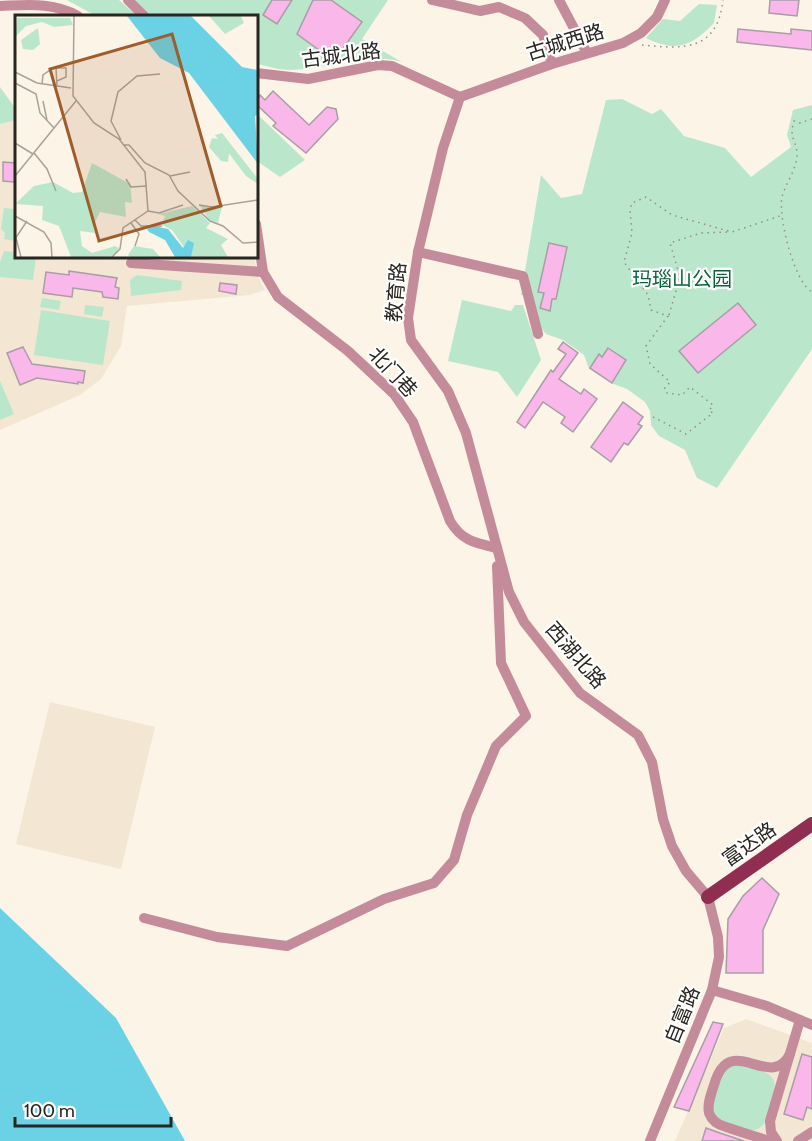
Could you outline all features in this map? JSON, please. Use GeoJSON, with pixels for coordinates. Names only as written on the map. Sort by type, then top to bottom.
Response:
{"type":"FeatureCollection","features":[{"type":"Feature","properties":{"kind":"main road","name":"富达路"},"geometry":{"type":"LineString","coordinates":[[708,897],[812,824]]}},
{"type":"Feature","properties":{"kind":"street"},"geometry":{"type":"LineString","coordinates":[[128,0],[143,15]]}},
{"type":"Feature","properties":{"kind":"street"},"geometry":{"type":"LineString","coordinates":[[432,0],[480,11],[499,7],[535,25],[543,35],[552,64]]}},
{"type":"Feature","properties":{"kind":"street"},"geometry":{"type":"LineString","coordinates":[[559,0],[587,53]]}},
{"type":"Feature","properties":{"kind":"street","name":"古城西路"},"geometry":{"type":"LineString","coordinates":[[460,97],[552,64],[623,43],[641,33],[657,17],[665,0]]}},
{"type":"Feature","properties":{"kind":"street"},"geometry":{"type":"LineString","coordinates":[[0,6],[51,6],[75,15]]}},
{"type":"Feature","properties":{"kind":"street","name":"古城北路"},"geometry":{"type":"LineString","coordinates":[[258,73],[308,79],[378,65],[392,66],[460,97]]}},
{"type":"Feature","properties":{"kind":"street","name":"教育路"},"geometry":{"type":"LineString","coordinates":[[460,97],[443,148],[418,252],[408,318],[411,340],[448,391],[466,433],[497,548]]}},
{"type":"Feature","properties":{"kind":"street","name":"北门巷"},"geometry":{"type":"LineString","coordinates":[[258,238],[263,272],[278,297],[348,351],[394,394],[413,422],[450,521],[458,534],[471,543],[497,548]]}},
{"type":"Feature","properties":{"kind":"street"},"geometry":{"type":"LineString","coordinates":[[418,252],[523,276],[538,334]]}},
{"type":"Feature","properties":{"kind":"street"},"geometry":{"type":"LineString","coordinates":[[131,263],[263,272]]}},
{"type":"Feature","properties":{"kind":"street"},"geometry":{"type":"LineString","coordinates":[[144,918],[217,937],[287,946],[384,899],[434,884],[454,860],[467,815],[496,746],[526,716],[501,663],[497,548]]}},
{"type":"Feature","properties":{"kind":"street","name":"西湖北路"},"geometry":{"type":"LineString","coordinates":[[497,548],[508,592],[524,622],[580,693],[638,735],[652,762],[663,819],[672,846],[686,872],[708,897]]}},
{"type":"Feature","properties":{"kind":"street","name":"自富路"},"geometry":{"type":"LineString","coordinates":[[650,1141],[712,990],[718,947],[708,897]]}},
{"type":"Feature","properties":{"kind":"street"},"geometry":{"type":"LineString","coordinates":[[712,990],[767,1006],[812,1025]]}},
{"type":"Feature","properties":{"kind":"street"},"geometry":{"type":"LineString","coordinates":[[777,1141],[771,1132],[770,1121],[800,1020]]}},
{"type":"Feature","properties":{"kind":"street"},"geometry":{"type":"LineString","coordinates":[[766,1068],[780,1065],[790,1054]]}},
{"type":"Feature","properties":{"kind":"street"},"geometry":{"type":"LineString","coordinates":[[770,1141],[716,1123],[710,1114],[709,1100],[718,1071],[728,1062],[740,1060],[766,1068],[776,1077],[778,1092]]}},
{"type":"Feature","properties":{"kind":"street"},"geometry":{"type":"LineString","coordinates":[[747,1134],[761,1131],[770,1121]]}},
{"type":"Feature","properties":{"kind":"street"},"geometry":{"type":"LineString","coordinates":[[798,1141],[812,1132]]}},
{"type":"Feature","properties":{"kind":"path"},"geometry":{"type":"LineString","coordinates":[[623,43],[672,49],[697,44],[718,22],[723,0]]}},
{"type":"Feature","properties":{"kind":"path"},"geometry":{"type":"LineString","coordinates":[[812,118],[800,123],[794,121],[790,134],[797,153],[794,169],[783,194],[786,237],[798,277],[812,292]]}},
{"type":"Feature","properties":{"kind":"path"},"geometry":{"type":"LineString","coordinates":[[668,316],[651,310],[648,295],[624,262],[632,233],[630,210],[632,203],[646,197],[672,215],[732,232]]}},
{"type":"Feature","properties":{"kind":"path"},"geometry":{"type":"LineString","coordinates":[[653,417],[686,434],[713,413],[709,411],[713,405],[690,387],[682,395],[667,393],[664,389],[670,382],[650,364],[646,346],[668,316],[680,277],[669,243],[701,233],[732,232],[783,215]]}},
{"type":"Feature","properties":{"kind":"shaded area"},"geometry":{"type":"Polygon","coordinates":[[[15,120],[15,258],[254,258],[258,276],[265,290],[249,295],[127,306],[121,346],[101,379],[80,395],[0,430],[0,124],[15,120]]]}},
{"type":"Feature","properties":{"kind":"shaded area"},"geometry":{"type":"Polygon","coordinates":[[[50,702],[155,727],[121,869],[16,844],[50,702]]]}},
{"type":"Feature","properties":{"kind":"shaded area"},"geometry":{"type":"Polygon","coordinates":[[[746,1019],[812,1043],[812,1141],[675,1141],[724,1028],[746,1019]]]}},
{"type":"Feature","properties":{"kind":"green space"},"geometry":{"type":"Polygon","coordinates":[[[67,0],[119,0],[136,15],[94,15],[67,0]]]}},
{"type":"Feature","properties":{"kind":"green space"},"geometry":{"type":"Polygon","coordinates":[[[135,0],[388,0],[362,39],[402,62],[374,59],[303,69],[273,68],[258,64],[258,15],[149,15],[135,0]]]}},
{"type":"Feature","properties":{"kind":"green space"},"geometry":{"type":"Polygon","coordinates":[[[699,4],[717,5],[714,23],[691,42],[675,46],[657,43],[646,38],[663,19],[680,21],[699,4]]]}},
{"type":"Feature","properties":{"kind":"green space"},"geometry":{"type":"Polygon","coordinates":[[[0,87],[15,108],[15,120],[0,124],[0,87]]]}},
{"type":"Feature","properties":{"kind":"green space","name":"玛瑙山公园"},"geometry":{"type":"Polygon","coordinates":[[[622,99],[652,114],[661,109],[684,136],[725,148],[751,177],[791,147],[787,135],[793,110],[812,105],[812,349],[717,488],[697,478],[685,450],[659,436],[651,425],[650,411],[645,402],[627,389],[611,383],[589,369],[584,355],[563,340],[546,334],[539,326],[532,298],[521,295],[541,175],[561,198],[582,194],[606,100],[622,99]]]}},
{"type":"Feature","properties":{"kind":"green space"},"geometry":{"type":"Polygon","coordinates":[[[258,115],[305,160],[280,177],[258,162],[258,115]]]}},
{"type":"Feature","properties":{"kind":"green space"},"geometry":{"type":"Polygon","coordinates":[[[4,208],[14,209],[15,241],[4,239],[5,233],[1,229],[4,208]]]}},
{"type":"Feature","properties":{"kind":"green space"},"geometry":{"type":"Polygon","coordinates":[[[4,251],[15,252],[15,258],[36,258],[33,280],[0,277],[0,262],[4,251]]]}},
{"type":"Feature","properties":{"kind":"green space"},"geometry":{"type":"Polygon","coordinates":[[[137,275],[182,281],[181,290],[131,296],[130,280],[137,275]]]}},
{"type":"Feature","properties":{"kind":"green space"},"geometry":{"type":"Polygon","coordinates":[[[42,298],[61,301],[59,310],[40,307],[42,298]]]}},
{"type":"Feature","properties":{"kind":"green space"},"geometry":{"type":"Polygon","coordinates":[[[462,300],[511,311],[515,305],[523,305],[541,360],[517,397],[498,372],[448,361],[462,300]]]}},
{"type":"Feature","properties":{"kind":"green space"},"geometry":{"type":"Polygon","coordinates":[[[85,305],[104,307],[102,317],[84,314],[85,305]]]}},
{"type":"Feature","properties":{"kind":"green space"},"geometry":{"type":"Polygon","coordinates":[[[41,310],[110,321],[103,365],[34,355],[41,310]]]}},
{"type":"Feature","properties":{"kind":"green space"},"geometry":{"type":"Polygon","coordinates":[[[0,381],[14,414],[0,420],[0,381]]]}},
{"type":"Feature","properties":{"kind":"green space"},"geometry":{"type":"Polygon","coordinates":[[[731,1064],[761,1070],[772,1078],[775,1084],[767,1119],[757,1129],[730,1126],[718,1120],[713,1111],[711,1104],[715,1089],[731,1064]]]}},
{"type":"Feature","properties":{"kind":"water"},"geometry":{"type":"Polygon","coordinates":[[[0,908],[116,1018],[185,1141],[0,1141],[0,908]]]}},
{"type":"Feature","properties":{"kind":"building"},"geometry":{"type":"Polygon","coordinates":[[[272,0],[292,0],[277,24],[263,15],[272,0]]]}},
{"type":"Feature","properties":{"kind":"building"},"geometry":{"type":"Polygon","coordinates":[[[313,0],[331,0],[362,22],[334,61],[297,34],[313,0]]]}},
{"type":"Feature","properties":{"kind":"building"},"geometry":{"type":"Polygon","coordinates":[[[770,0],[799,0],[797,16],[769,13],[770,0]]]}},
{"type":"Feature","properties":{"kind":"building"},"geometry":{"type":"Polygon","coordinates":[[[738,29],[791,34],[791,29],[812,31],[812,50],[737,42],[738,29]]]}},
{"type":"Feature","properties":{"kind":"building"},"geometry":{"type":"Polygon","coordinates":[[[273,91],[309,125],[327,107],[336,109],[338,119],[306,153],[273,126],[276,123],[258,106],[260,95],[265,100],[273,91]]]}},
{"type":"Feature","properties":{"kind":"building"},"geometry":{"type":"Polygon","coordinates":[[[3,162],[15,163],[15,181],[3,181],[3,162]]]}},
{"type":"Feature","properties":{"kind":"building"},"geometry":{"type":"Polygon","coordinates":[[[549,243],[567,247],[556,299],[552,299],[550,311],[540,308],[544,293],[538,292],[549,243]]]}},
{"type":"Feature","properties":{"kind":"building"},"geometry":{"type":"Polygon","coordinates":[[[69,271],[117,278],[115,287],[119,288],[118,299],[103,297],[102,292],[73,288],[72,297],[43,293],[46,272],[69,275],[69,271]]]}},
{"type":"Feature","properties":{"kind":"building"},"geometry":{"type":"Polygon","coordinates":[[[220,283],[237,285],[236,294],[219,291],[220,283]]]}},
{"type":"Feature","properties":{"kind":"building"},"geometry":{"type":"Polygon","coordinates":[[[738,303],[756,325],[698,373],[679,351],[738,303]]]}},
{"type":"Feature","properties":{"kind":"building"},"geometry":{"type":"Polygon","coordinates":[[[563,342],[578,353],[559,379],[581,394],[584,389],[597,399],[573,432],[561,423],[565,417],[543,402],[525,428],[517,422],[551,370],[553,372],[566,354],[558,349],[563,342]]]}},
{"type":"Feature","properties":{"kind":"building"},"geometry":{"type":"Polygon","coordinates":[[[23,347],[32,364],[85,371],[83,383],[37,378],[20,385],[7,353],[23,347]]]}},
{"type":"Feature","properties":{"kind":"building"},"geometry":{"type":"Polygon","coordinates":[[[608,348],[626,360],[612,383],[590,368],[599,354],[602,357],[608,348]]]}},
{"type":"Feature","properties":{"kind":"building"},"geometry":{"type":"Polygon","coordinates":[[[623,402],[643,417],[638,424],[642,426],[628,445],[624,443],[611,462],[591,447],[623,402]]]}},
{"type":"Feature","properties":{"kind":"building"},"geometry":{"type":"Polygon","coordinates":[[[762,878],[779,894],[763,930],[763,973],[726,973],[728,919],[743,896],[762,878]]]}},
{"type":"Feature","properties":{"kind":"building"},"geometry":{"type":"Polygon","coordinates":[[[713,1022],[723,1024],[689,1111],[674,1107],[713,1022]]]}},
{"type":"Feature","properties":{"kind":"building"},"geometry":{"type":"Polygon","coordinates":[[[802,1054],[812,1057],[812,1109],[807,1107],[803,1120],[784,1114],[802,1054]]]}},
{"type":"Feature","properties":{"kind":"building"},"geometry":{"type":"Polygon","coordinates":[[[706,1128],[720,1133],[744,1141],[702,1141],[706,1128]]]}}]}
